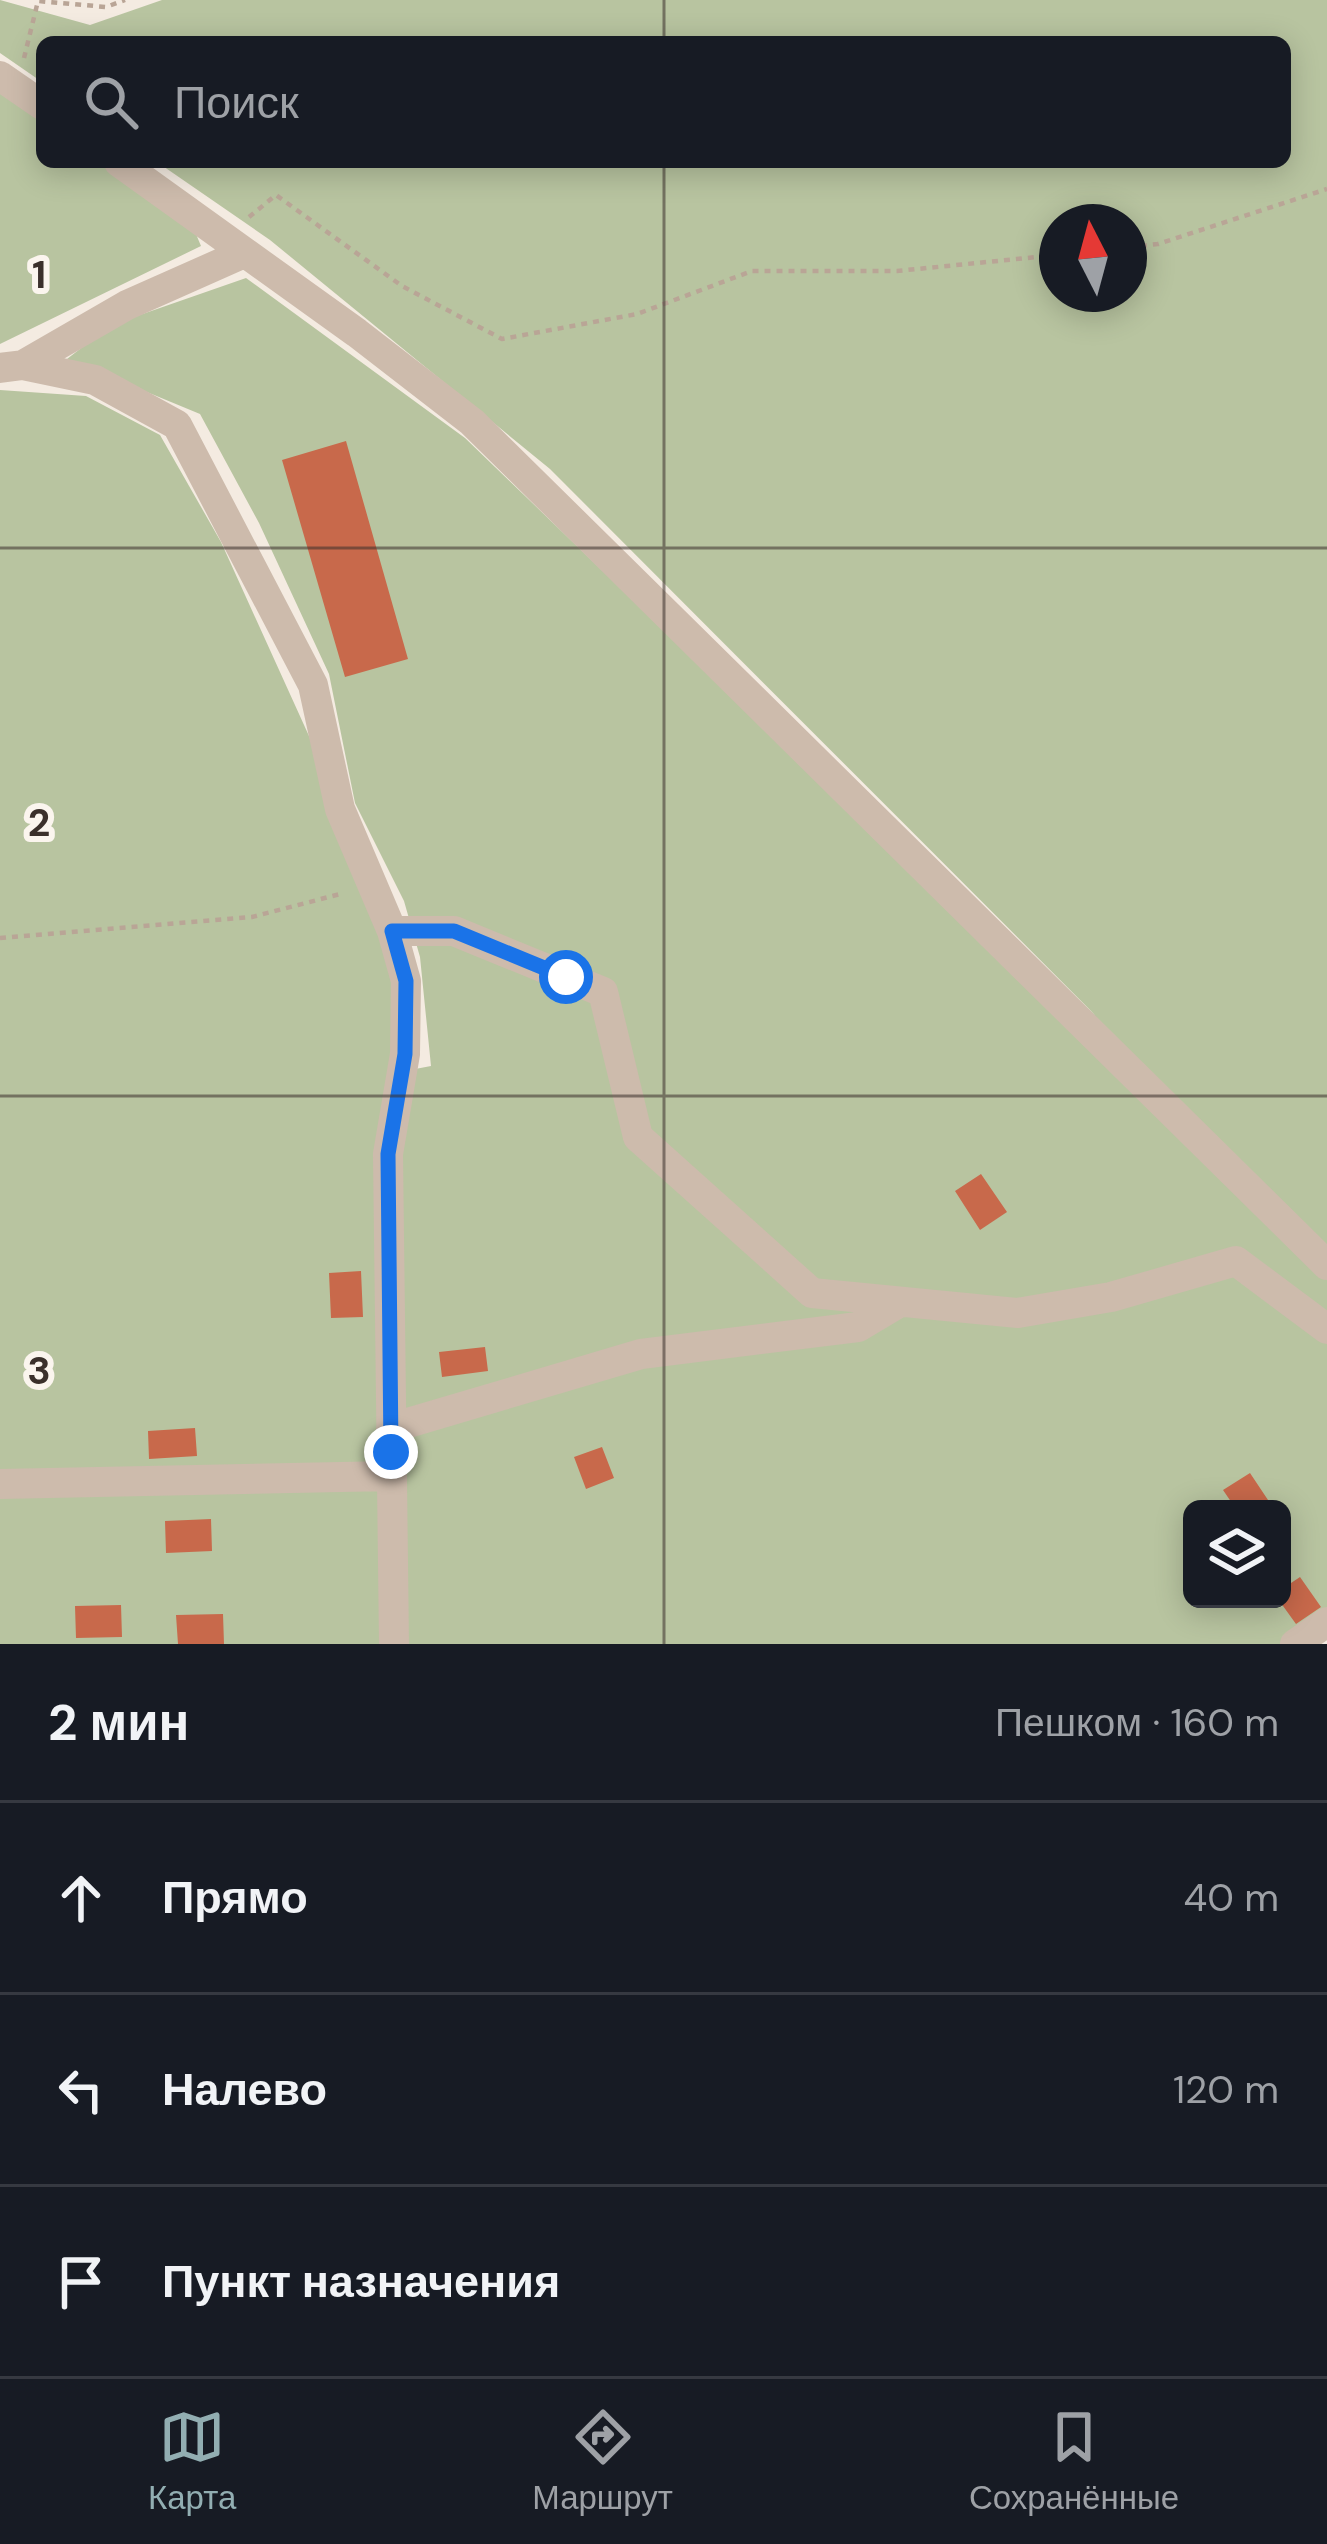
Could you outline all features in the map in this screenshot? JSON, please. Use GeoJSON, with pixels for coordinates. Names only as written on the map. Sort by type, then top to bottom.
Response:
{"type":"FeatureCollection","features":[{"type":"Feature","properties":{"kind":"street"},"geometry":{"type":"LineString","coordinates":[[127,168],[472,422],[1327,1265]]}},
{"type":"Feature","properties":{"kind":"street"},"geometry":{"type":"LineString","coordinates":[[12,366],[234,246]]}},
{"type":"Feature","properties":{"kind":"street"},"geometry":{"type":"LineString","coordinates":[[12,366],[95,380],[177,425],[313,685],[340,809],[392,931],[406,981],[405,1054],[388,1154],[394,1644]]}},
{"type":"Feature","properties":{"kind":"street"},"geometry":{"type":"LineString","coordinates":[[392,931],[454,931],[603,992],[638,1137],[812,1293],[1018,1313],[1111,1297],[1236,1261],[1327,1329]]}},
{"type":"Feature","properties":{"kind":"street"},"geometry":{"type":"LineString","coordinates":[[391,1428],[640,1354],[858,1327],[900,1302]]}},
{"type":"Feature","properties":{"kind":"street"},"geometry":{"type":"LineString","coordinates":[[0,1484],[392,1477]]}},
{"type":"Feature","properties":{"kind":"street"},"geometry":{"type":"LineString","coordinates":[[1295,1644],[1327,1622]]}},
{"type":"Feature","properties":{"kind":"path"},"geometry":{"type":"LineString","coordinates":[[20,89],[38,1],[106,7],[125,0]]}},
{"type":"Feature","properties":{"kind":"path"},"geometry":{"type":"LineString","coordinates":[[1147,245],[1327,189]]}},
{"type":"Feature","properties":{"kind":"path"},"geometry":{"type":"LineString","coordinates":[[234,246],[276,195],[402,286],[502,339],[638,314],[752,271],[897,271],[1039,256]]}},
{"type":"Feature","properties":{"kind":"path"},"geometry":{"type":"LineString","coordinates":[[0,938],[252,917],[374,887]]}},
{"type":"Feature","properties":{"kind":"green space"},"geometry":{"type":"Polygon","coordinates":[[[0,0],[90,25],[162,0],[1327,0],[1327,1631],[1309,1644],[0,1644],[0,390],[86,396],[160,435],[221,542],[309,736],[381,923],[399,1002],[389,1074],[431,1066],[420,957],[404,901],[355,803],[329,674],[259,523],[200,414],[67,359],[111,325],[246,278],[465,438],[696,661],[1095,1015],[550,469],[270,240],[166,168],[1291,168],[1291,36],[36,36],[36,78],[0,53],[0,0]]]}},
{"type":"Feature","properties":{"kind":"green space"},"geometry":{"type":"Polygon","coordinates":[[[0,92],[36,117],[36,168],[109,168],[193,227],[201,246],[0,344],[0,92]]]}},
{"type":"Feature","properties":{"kind":"building"},"geometry":{"type":"Polygon","coordinates":[[[346,441],[408,659],[345,677],[282,460],[346,441]]]}},
{"type":"Feature","properties":{"kind":"building"},"geometry":{"type":"Polygon","coordinates":[[[981,1174],[1007,1212],[980,1230],[955,1191],[981,1174]]]}},
{"type":"Feature","properties":{"kind":"building"},"geometry":{"type":"Polygon","coordinates":[[[361,1271],[363,1317],[331,1318],[329,1273],[361,1271]]]}},
{"type":"Feature","properties":{"kind":"building"},"geometry":{"type":"Polygon","coordinates":[[[485,1347],[488,1371],[442,1377],[439,1352],[485,1347]]]}},
{"type":"Feature","properties":{"kind":"building"},"geometry":{"type":"Polygon","coordinates":[[[195,1428],[197,1456],[149,1459],[148,1431],[195,1428]]]}},
{"type":"Feature","properties":{"kind":"building"},"geometry":{"type":"Polygon","coordinates":[[[602,1447],[614,1478],[586,1489],[574,1457],[602,1447]]]}},
{"type":"Feature","properties":{"kind":"building"},"geometry":{"type":"Polygon","coordinates":[[[1250,1473],[1268,1500],[1230,1500],[1223,1490],[1250,1473]]]}},
{"type":"Feature","properties":{"kind":"building"},"geometry":{"type":"Polygon","coordinates":[[[211,1519],[212,1551],[166,1553],[165,1521],[211,1519]]]}},
{"type":"Feature","properties":{"kind":"building"},"geometry":{"type":"Polygon","coordinates":[[[1300,1577],[1321,1607],[1296,1624],[1284,1608],[1291,1608],[1291,1583],[1300,1577]]]}},
{"type":"Feature","properties":{"kind":"building"},"geometry":{"type":"Polygon","coordinates":[[[121,1605],[122,1637],[76,1638],[75,1606],[121,1605]]]}},
{"type":"Feature","properties":{"kind":"building"},"geometry":{"type":"Polygon","coordinates":[[[223,1614],[224,1644],[178,1644],[176,1615],[223,1614]]]}},
{"type":"Feature","properties":{"kind":"route"},"geometry":{"type":"LineString","coordinates":[[391,1452],[388,1154],[405,1054],[406,981],[392,931],[454,931],[566,977]]}}]}
